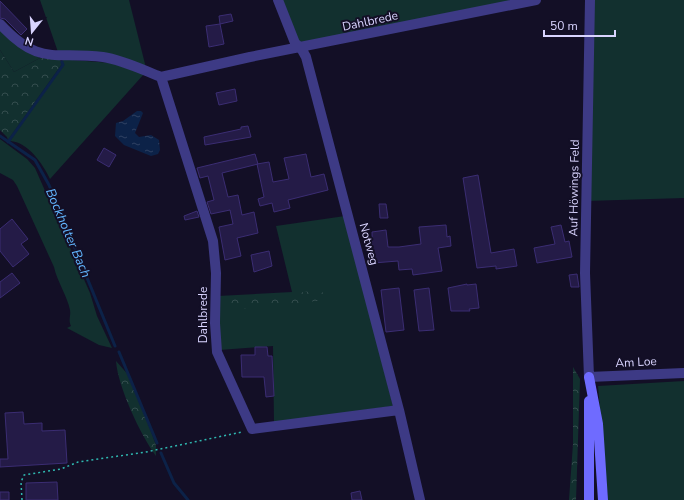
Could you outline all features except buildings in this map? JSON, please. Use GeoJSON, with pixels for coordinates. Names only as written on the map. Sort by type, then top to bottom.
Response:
{"type":"FeatureCollection","features":[{"type":"Feature","properties":{"kind":"main road","name":"Auf Höwings Feld"},"geometry":{"type":"LineString","coordinates":[[588,377],[589,500]]}},
{"type":"Feature","properties":{"kind":"main road","name":"Auf Höwings Feld"},"geometry":{"type":"LineString","coordinates":[[588,377],[598,424],[603,500]]}},
{"type":"Feature","properties":{"kind":"street","name":"Notweg"},"geometry":{"type":"LineString","coordinates":[[278,0],[296,43],[301,48],[308,65],[399,410],[420,500]]}},
{"type":"Feature","properties":{"kind":"street","name":"Dahlbrede"},"geometry":{"type":"LineString","coordinates":[[252,429],[217,352],[215,323],[216,273],[213,241],[161,77],[250,57],[536,0]]}},
{"type":"Feature","properties":{"kind":"street","name":"Auf Höwings Feld"},"geometry":{"type":"LineString","coordinates":[[588,377],[585,274],[590,0]]}},
{"type":"Feature","properties":{"kind":"street"},"geometry":{"type":"LineString","coordinates":[[0,24],[20,43],[39,53],[53,56],[103,57],[130,65],[161,77]]}},
{"type":"Feature","properties":{"kind":"street","name":"Am Loe"},"geometry":{"type":"LineString","coordinates":[[588,377],[684,372]]}},
{"type":"Feature","properties":{"kind":"street"},"geometry":{"type":"LineString","coordinates":[[252,429],[399,410]]}},
{"type":"Feature","properties":{"kind":"path"},"geometry":{"type":"LineString","coordinates":[[22,500],[21,482],[24,475],[61,469],[78,462],[146,452],[252,429]]}},
{"type":"Feature","properties":{"kind":"green space"},"geometry":{"type":"Polygon","coordinates":[[[40,0],[129,0],[146,68],[59,55],[40,0]]]}},
{"type":"Feature","properties":{"kind":"green space"},"geometry":{"type":"Polygon","coordinates":[[[282,0],[535,0],[302,46],[296,41],[282,0]]]}},
{"type":"Feature","properties":{"kind":"green space"},"geometry":{"type":"Polygon","coordinates":[[[590,0],[684,0],[684,198],[586,201],[590,0]]]}},
{"type":"Feature","properties":{"kind":"green space"},"geometry":{"type":"Polygon","coordinates":[[[0,28],[11,40],[40,58],[14,72],[0,50],[0,28]]]}},
{"type":"Feature","properties":{"kind":"green space"},"geometry":{"type":"Polygon","coordinates":[[[0,50],[14,72],[40,58],[60,59],[62,64],[8,140],[0,130],[0,50]]]}},
{"type":"Feature","properties":{"kind":"green space"},"geometry":{"type":"Polygon","coordinates":[[[60,59],[111,63],[144,74],[50,179],[39,161],[29,150],[17,142],[10,141],[63,65],[63,61],[60,59]]]}},
{"type":"Feature","properties":{"kind":"green space"},"geometry":{"type":"Polygon","coordinates":[[[0,139],[27,159],[35,168],[90,293],[97,316],[112,348],[99,345],[67,328],[71,326],[70,310],[54,267],[17,186],[13,180],[0,173],[0,139]]]}},
{"type":"Feature","properties":{"kind":"green space"},"geometry":{"type":"Polygon","coordinates":[[[345,216],[393,406],[274,423],[273,346],[219,350],[218,296],[292,292],[276,226],[345,216]]]}},
{"type":"Feature","properties":{"kind":"green space"},"geometry":{"type":"Polygon","coordinates":[[[311,291],[327,293],[327,300],[231,310],[220,298],[263,298],[311,291]]]}},
{"type":"Feature","properties":{"kind":"green space"},"geometry":{"type":"Polygon","coordinates":[[[116,361],[131,378],[156,445],[156,456],[143,436],[125,397],[116,361]]]}},
{"type":"Feature","properties":{"kind":"green space"},"geometry":{"type":"Polygon","coordinates":[[[573,367],[580,379],[576,500],[569,500],[573,444],[573,367]]]}},
{"type":"Feature","properties":{"kind":"green space"},"geometry":{"type":"Polygon","coordinates":[[[684,381],[684,500],[608,500],[598,386],[684,381]]]}},
{"type":"Feature","properties":{"kind":"water"},"geometry":{"type":"Polygon","coordinates":[[[137,111],[141,111],[143,113],[135,133],[139,137],[151,135],[159,140],[160,150],[158,154],[151,156],[124,145],[115,136],[116,123],[123,121],[137,111]]]}},
{"type":"Feature","properties":{"kind":"waterway"},"geometry":{"type":"LineString","coordinates":[[8,142],[63,65],[62,62]]}},
{"type":"Feature","properties":{"kind":"waterway","name":"Bockholter Bach"},"geometry":{"type":"LineString","coordinates":[[0,136],[35,160],[49,185],[115,346]]}},
{"type":"Feature","properties":{"kind":"waterway","name":"Bockholter Bach"},"geometry":{"type":"LineString","coordinates":[[119,352],[157,443]]}},
{"type":"Feature","properties":{"kind":"waterway","name":"Bockholter Bach"},"geometry":{"type":"LineString","coordinates":[[161,453],[174,483],[188,500]]}}]}
